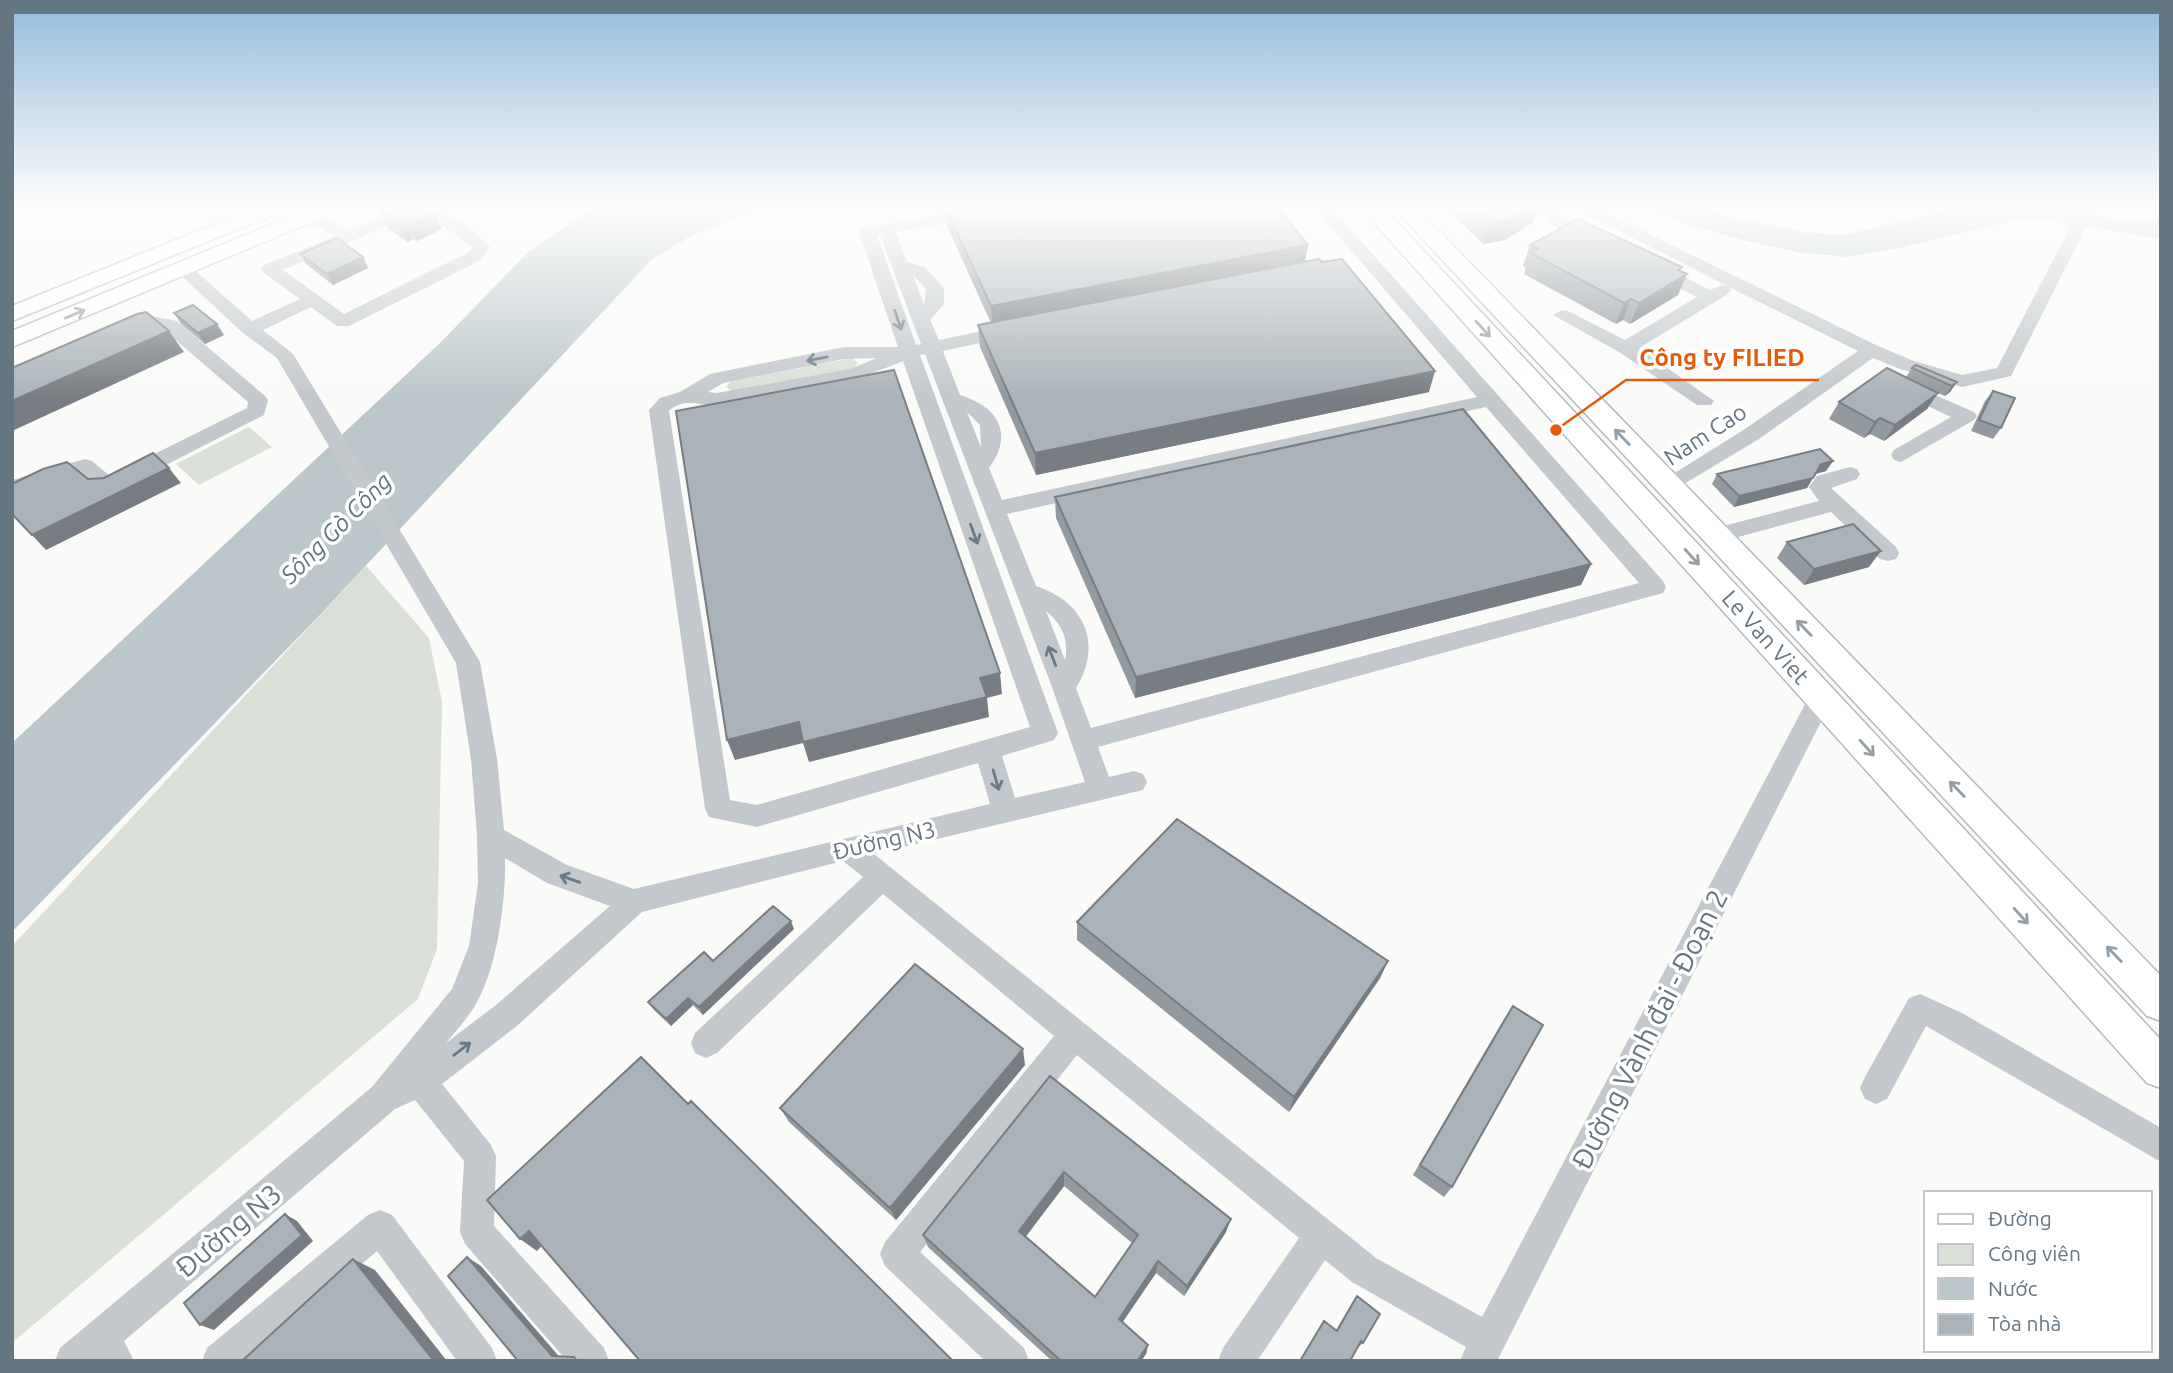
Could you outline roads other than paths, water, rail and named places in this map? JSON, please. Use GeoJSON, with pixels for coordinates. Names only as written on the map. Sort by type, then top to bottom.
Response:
{"type":"FeatureCollection","features":[{"type":"Feature","properties":{"kind":"main road"},"geometry":{"type":"LineString","coordinates":[[12,306],[102,270]]}},
{"type":"Feature","properties":{"kind":"main road"},"geometry":{"type":"LineString","coordinates":[[12,314],[120,270]]}},
{"type":"Feature","properties":{"kind":"main road"},"geometry":{"type":"LineString","coordinates":[[12,340],[180,270]]}},
{"type":"Feature","properties":{"kind":"main road","name":"Le Van Viet"},"geometry":{"type":"LineString","coordinates":[[1429,270],[2161,1069]]}},
{"type":"Feature","properties":{"kind":"main road","name":"Le Van Viet"},"geometry":{"type":"LineString","coordinates":[[1464,270],[2161,1003]]}},
{"type":"Feature","properties":{"kind":"main road"},"geometry":{"type":"LineString","coordinates":[[1646,507],[1669,486]]}},
{"type":"Feature","properties":{"kind":"street"},"geometry":{"type":"LineString","coordinates":[[184,270],[250,329],[313,300]]}},
{"type":"Feature","properties":{"kind":"street"},"geometry":{"type":"LineString","coordinates":[[271,270],[343,322],[448,270]]}},
{"type":"Feature","properties":{"kind":"street"},"geometry":{"type":"LineString","coordinates":[[887,270],[909,352],[1045,733],[757,816],[718,810],[659,410],[667,402],[687,396],[717,378],[844,353],[909,352]]}},
{"type":"Feature","properties":{"kind":"street"},"geometry":{"type":"LineString","coordinates":[[902,270],[1027,592],[1052,602],[1067,617],[1075,632],[1078,660],[1064,687],[1100,789]]}},
{"type":"Feature","properties":{"kind":"street"},"geometry":{"type":"LineString","coordinates":[[1082,741],[1654,587],[1490,400],[1367,270]]}},
{"type":"Feature","properties":{"kind":"street"},"geometry":{"type":"LineString","coordinates":[[1656,270],[1711,297]]}},
{"type":"Feature","properties":{"kind":"street"},"geometry":{"type":"LineString","coordinates":[[1708,270],[1871,350],[1908,365],[1962,381],[2004,372],[2056,270]]}},
{"type":"Feature","properties":{"kind":"street"},"geometry":{"type":"LineString","coordinates":[[1626,348],[1734,283]]}},
{"type":"Feature","properties":{"kind":"street"},"geometry":{"type":"LineString","coordinates":[[1562,315],[1626,348],[1704,401]]}},
{"type":"Feature","properties":{"kind":"street"},"geometry":{"type":"LineString","coordinates":[[12,487],[85,466],[108,486],[257,411],[258,400],[170,325],[152,322],[114,338]]}},
{"type":"Feature","properties":{"kind":"street"},"geometry":{"type":"LineString","coordinates":[[687,396],[717,399],[855,374],[909,352],[1027,328]]}},
{"type":"Feature","properties":{"kind":"street","name":"Đường N3"},"geometry":{"type":"LineString","coordinates":[[73,1361],[109,1348],[383,1097],[463,998],[484,946],[492,883],[491,836],[484,760],[468,662],[330,426],[284,354],[250,329]]}},
{"type":"Feature","properties":{"kind":"street","name":"Nam Cao"},"geometry":{"type":"LineString","coordinates":[[1669,486],[1752,434],[1871,350]]}},
{"type":"Feature","properties":{"kind":"street"},"geometry":{"type":"LineString","coordinates":[[1901,454],[1967,416],[1886,379],[1908,365]]}},
{"type":"Feature","properties":{"kind":"street"},"geometry":{"type":"LineString","coordinates":[[717,378],[717,399]]}},
{"type":"Feature","properties":{"kind":"street"},"geometry":{"type":"LineString","coordinates":[[995,509],[1490,400]]}},
{"type":"Feature","properties":{"kind":"street"},"geometry":{"type":"LineString","coordinates":[[1850,474],[1821,483],[1821,491],[1888,552]]}},
{"type":"Feature","properties":{"kind":"street"},"geometry":{"type":"LineString","coordinates":[[1716,535],[1835,504]]}},
{"type":"Feature","properties":{"kind":"street","name":"Đường Vành đai - Đoạn 2"},"geometry":{"type":"LineString","coordinates":[[1483,1350],[1821,698]]}},
{"type":"Feature","properties":{"kind":"street"},"geometry":{"type":"LineString","coordinates":[[987,748],[1006,812]]}},
{"type":"Feature","properties":{"kind":"street","name":"Đường N3"},"geometry":{"type":"LineString","coordinates":[[383,1097],[420,1082],[507,1015],[634,902],[846,848],[1134,782]]}},
{"type":"Feature","properties":{"kind":"street"},"geometry":{"type":"LineString","coordinates":[[491,836],[557,874],[634,902]]}},
{"type":"Feature","properties":{"kind":"street"},"geometry":{"type":"LineString","coordinates":[[846,848],[1364,1270],[1483,1350]]}},
{"type":"Feature","properties":{"kind":"street"},"geometry":{"type":"LineString","coordinates":[[706,1043],[882,877]]}},
{"type":"Feature","properties":{"kind":"street"},"geometry":{"type":"LineString","coordinates":[[1876,1088],[1920,1008],[1951,1023],[2161,1146]]}},
{"type":"Feature","properties":{"kind":"street"},"geometry":{"type":"LineString","coordinates":[[1012,1361],[897,1254],[1075,1034]]}},
{"type":"Feature","properties":{"kind":"street"},"geometry":{"type":"LineString","coordinates":[[420,1082],[480,1156],[477,1233],[591,1361]]}},
{"type":"Feature","properties":{"kind":"street"},"geometry":{"type":"LineString","coordinates":[[220,1361],[380,1227],[479,1361]]}},
{"type":"Feature","properties":{"kind":"street"},"geometry":{"type":"LineString","coordinates":[[1236,1361],[1321,1235]]}},
{"type":"Feature","properties":{"kind":"water","name":"Sông Gò Công"},"geometry":{"type":"Polygon","coordinates":[[[511,270],[642,270],[317,618],[12,932],[12,743],[440,343],[511,270]]]}},
{"type":"Feature","properties":{"kind":"place","name":"Công ty FILIED"},"geometry":{"type":"Point","coordinates":[1556,430]}}]}
